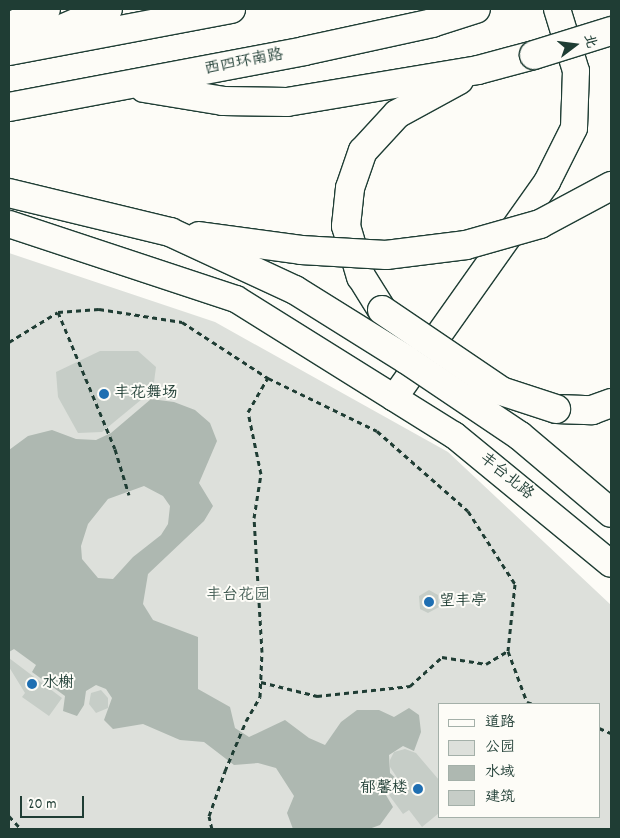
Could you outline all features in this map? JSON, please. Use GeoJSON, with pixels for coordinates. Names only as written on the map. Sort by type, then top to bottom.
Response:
{"type":"FeatureCollection","features":[{"type":"Feature","properties":{"kind":"main road"},"geometry":{"type":"LineString","coordinates":[[9,27],[46,9]]}},
{"type":"Feature","properties":{"kind":"main road"},"geometry":{"type":"LineString","coordinates":[[9,45],[48,37],[108,9]]}},
{"type":"Feature","properties":{"kind":"main road"},"geometry":{"type":"LineString","coordinates":[[9,51],[231,9]]}},
{"type":"Feature","properties":{"kind":"main road","name":"西四环南路"},"geometry":{"type":"LineString","coordinates":[[9,108],[304,51],[432,22],[476,9]]}},
{"type":"Feature","properties":{"kind":"main road"},"geometry":{"type":"LineString","coordinates":[[611,31],[478,70],[396,114],[364,151],[350,188],[346,226],[361,277],[382,310],[501,391],[556,409],[592,410],[611,403]]}},
{"type":"Feature","properties":{"kind":"main road","name":"西四环南路"},"geometry":{"type":"LineString","coordinates":[[9,108],[135,86],[223,101],[287,102],[478,70]]}},
{"type":"Feature","properties":{"kind":"main road"},"geometry":{"type":"LineString","coordinates":[[9,193],[170,232],[301,250],[386,255],[466,245],[540,224],[611,186]]}},
{"type":"Feature","properties":{"kind":"main road"},"geometry":{"type":"LineString","coordinates":[[170,232],[295,290],[407,360],[520,436],[611,513]]}},
{"type":"Feature","properties":{"kind":"street"},"geometry":{"type":"LineString","coordinates":[[9,224],[236,299],[394,398],[547,182],[574,128],[576,71],[557,9]]}},
{"type":"Feature","properties":{"kind":"street"},"geometry":{"type":"LineString","coordinates":[[9,31],[48,37]]}},
{"type":"Feature","properties":{"kind":"street","name":"丰台北路"},"geometry":{"type":"LineString","coordinates":[[394,398],[454,435],[611,564]]}},
{"type":"Feature","properties":{"kind":"path"},"geometry":{"type":"LineString","coordinates":[[9,342],[58,312],[99,309],[182,322],[268,378],[377,431],[468,511],[515,584],[508,651],[527,702],[530,703]]}},
{"type":"Feature","properties":{"kind":"path"},"geometry":{"type":"LineString","coordinates":[[58,312],[115,449],[130,496]]}},
{"type":"Feature","properties":{"kind":"path"},"geometry":{"type":"LineString","coordinates":[[212,829],[210,816],[225,771],[246,721],[260,697],[261,682],[254,518],[261,474],[248,412],[268,378]]}},
{"type":"Feature","properties":{"kind":"path"},"geometry":{"type":"LineString","coordinates":[[261,682],[317,696],[410,686],[442,657],[486,664],[508,651]]}},
{"type":"Feature","properties":{"kind":"path"},"geometry":{"type":"LineString","coordinates":[[9,816],[21,829]]}},
{"type":"Feature","properties":{"kind":"green space","name":"丰台花园"},"geometry":{"type":"Polygon","coordinates":[[[9,253],[215,322],[448,452],[611,605],[611,829],[9,829],[9,253]]]}},
{"type":"Feature","properties":{"kind":"water"},"geometry":{"type":"Polygon","coordinates":[[[151,399],[174,402],[195,410],[210,423],[217,441],[199,483],[213,506],[204,521],[148,574],[143,604],[153,620],[198,637],[198,689],[230,707],[235,728],[249,737],[285,720],[309,738],[325,745],[341,722],[357,710],[379,710],[394,717],[409,708],[419,715],[421,732],[414,751],[403,746],[389,755],[390,773],[402,784],[386,795],[393,807],[380,825],[369,829],[293,829],[287,813],[294,796],[276,768],[258,763],[234,765],[204,742],[180,740],[143,724],[113,729],[104,720],[112,698],[106,689],[96,685],[86,691],[84,705],[77,716],[63,711],[65,696],[32,672],[36,665],[14,649],[9,652],[9,450],[28,436],[52,430],[76,439],[96,440],[111,433],[151,399]],[[144,486],[108,499],[88,524],[81,546],[82,559],[98,578],[113,579],[133,557],[161,535],[168,524],[170,506],[163,496],[144,486]]]}},
{"type":"Feature","properties":{"kind":"building","name":"丰花舞场"},"geometry":{"type":"Polygon","coordinates":[[[100,351],[138,351],[156,367],[153,390],[102,432],[78,433],[58,397],[56,372],[100,351]]]}},
{"type":"Feature","properties":{"kind":"building","name":"望丰亭"},"geometry":{"type":"Polygon","coordinates":[[[429,590],[438,595],[439,607],[428,613],[420,609],[419,596],[429,590]]]}},
{"type":"Feature","properties":{"kind":"building","name":"水榭"},"geometry":{"type":"Polygon","coordinates":[[[9,658],[62,698],[49,716],[22,697],[25,693],[9,667],[9,658]]]}},
{"type":"Feature","properties":{"kind":"building"},"geometry":{"type":"Polygon","coordinates":[[[101,690],[108,698],[108,708],[96,713],[89,704],[91,693],[101,690]]]}},
{"type":"Feature","properties":{"kind":"building","name":"郁馨楼"},"geometry":{"type":"Polygon","coordinates":[[[405,749],[416,753],[438,779],[438,814],[422,827],[409,810],[403,814],[389,795],[402,785],[390,767],[390,760],[394,752],[405,749]]]}},
{"type":"Feature","properties":{"kind":"place","name":"丰花舞场"},"geometry":{"type":"Point","coordinates":[104,394]}},
{"type":"Feature","properties":{"kind":"place","name":"望丰亭"},"geometry":{"type":"Point","coordinates":[429,602]}},
{"type":"Feature","properties":{"kind":"place","name":"水榭"},"geometry":{"type":"Point","coordinates":[32,684]}},
{"type":"Feature","properties":{"kind":"place","name":"郁馨楼"},"geometry":{"type":"Point","coordinates":[418,789]}}]}
